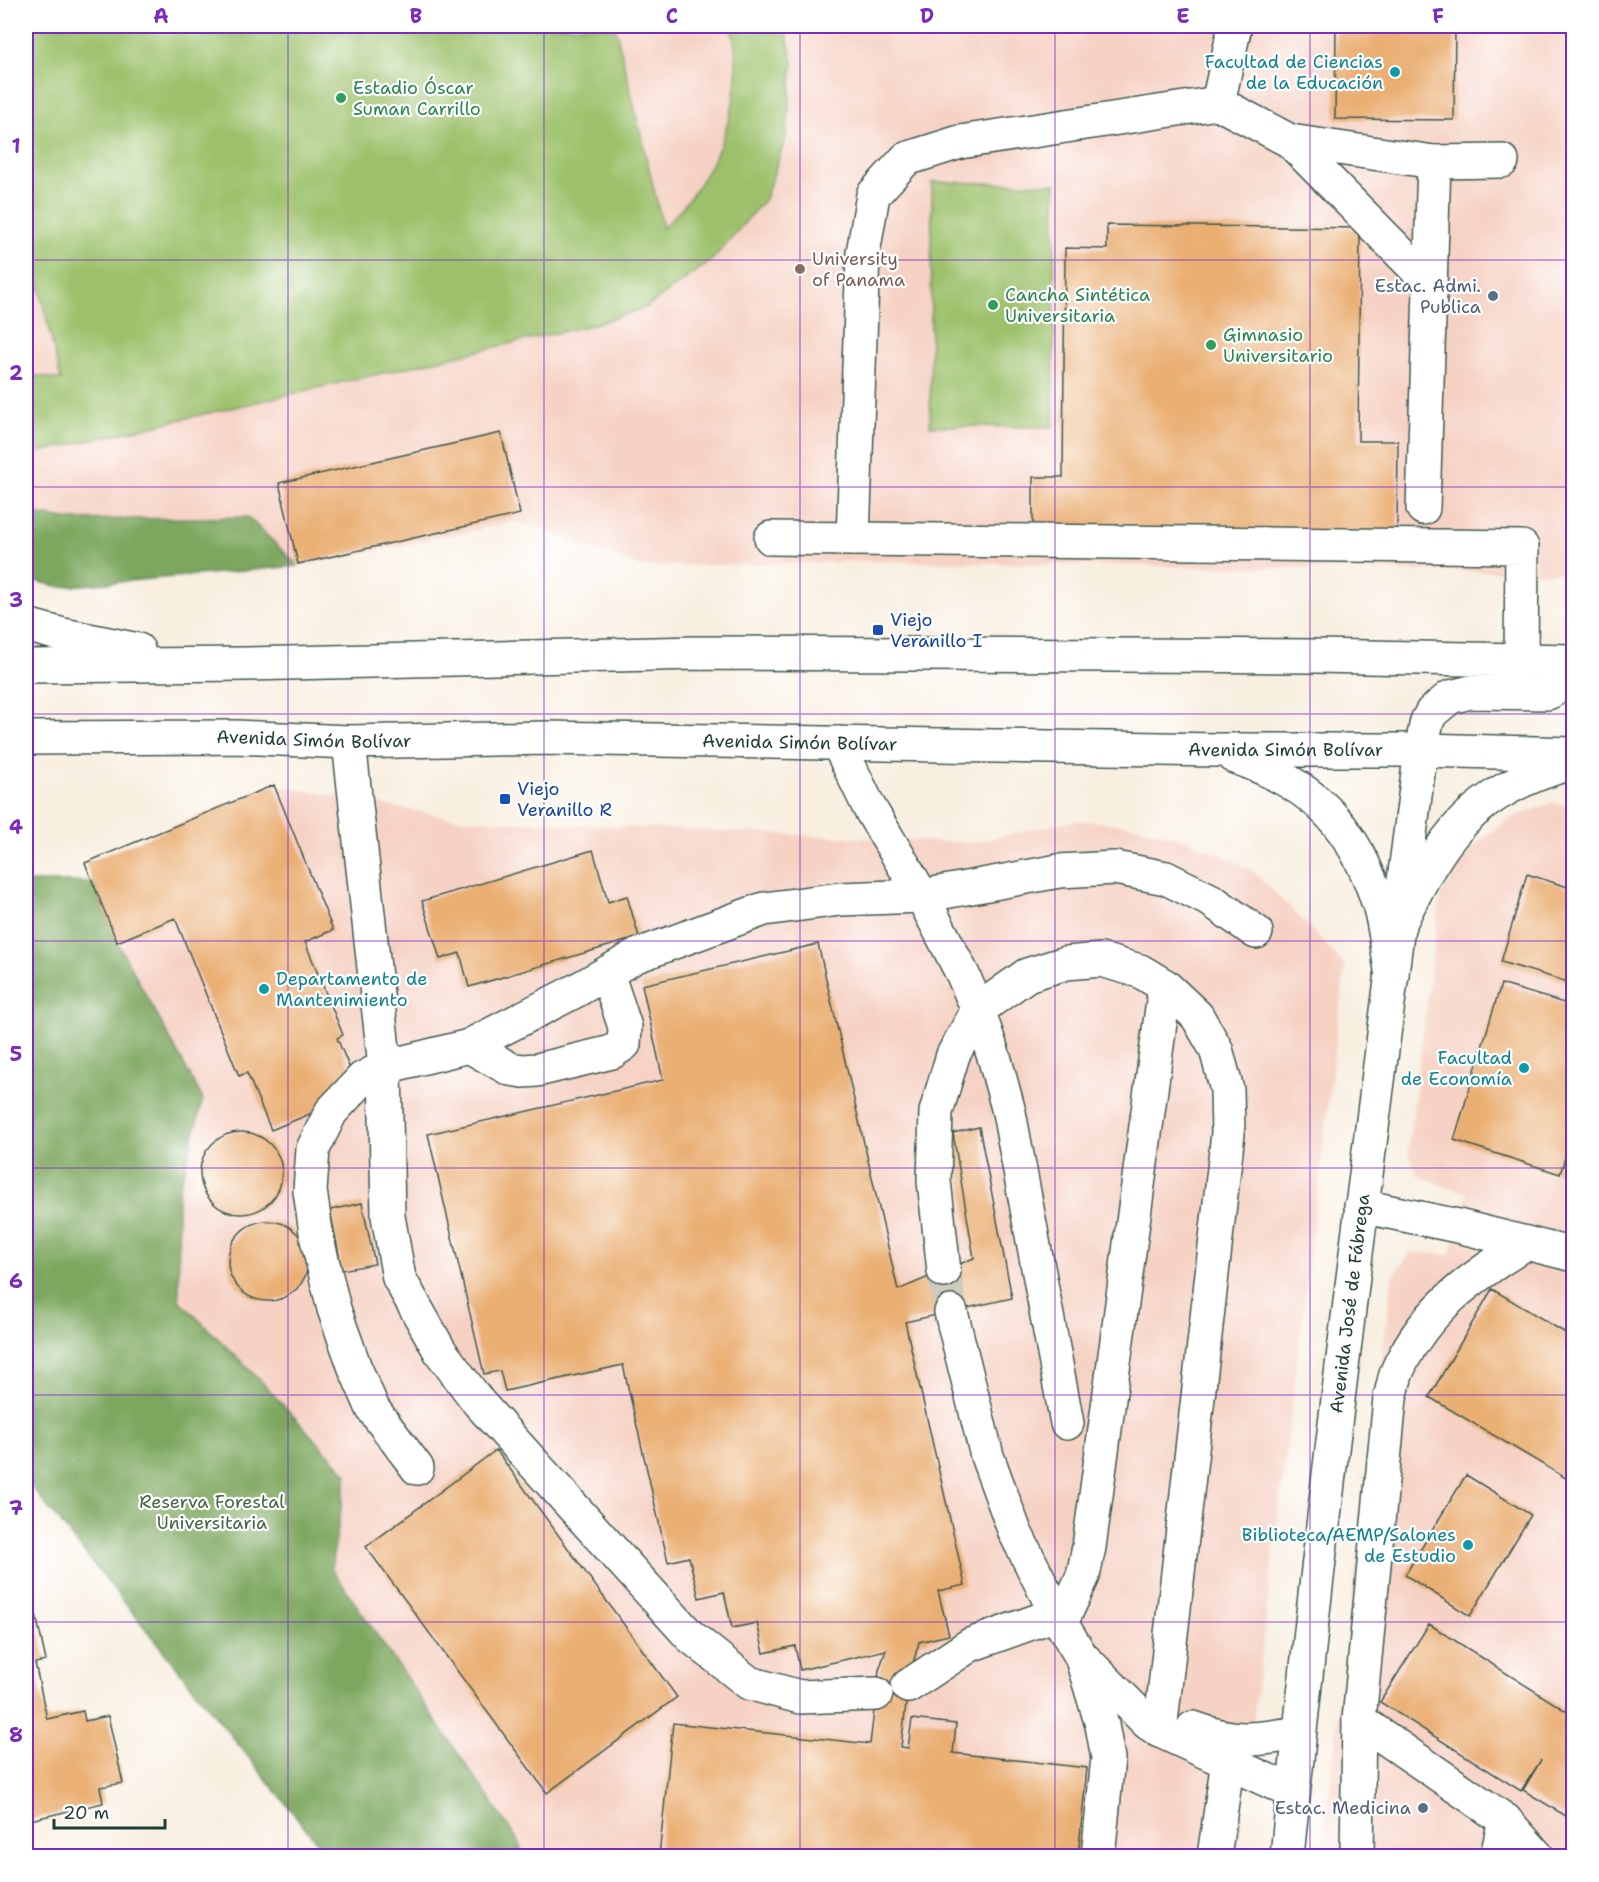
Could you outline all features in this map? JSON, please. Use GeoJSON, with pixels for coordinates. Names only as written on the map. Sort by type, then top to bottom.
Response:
{"type":"FeatureCollection","features":[{"type":"Feature","properties":{"kind":"main road"},"geometry":{"type":"LineString","coordinates":[[1218,103],[1235,26]]}},
{"type":"Feature","properties":{"kind":"main road"},"geometry":{"type":"LineString","coordinates":[[853,539],[862,253],[873,195],[906,159],[960,142],[1218,103],[1290,141],[1429,282]]}},
{"type":"Feature","properties":{"kind":"main road"},"geometry":{"type":"LineString","coordinates":[[1290,141],[1434,162],[1502,161]]}},
{"type":"Feature","properties":{"kind":"main road"},"geometry":{"type":"LineString","coordinates":[[1424,508],[1434,162]]}},
{"type":"Feature","properties":{"kind":"main road"},"geometry":{"type":"LineString","coordinates":[[771,538],[1522,547],[1521,662]]}},
{"type":"Feature","properties":{"kind":"main road"},"geometry":{"type":"LineString","coordinates":[[26,626],[123,648],[247,664]]}},
{"type":"Feature","properties":{"kind":"main road"},"geometry":{"type":"LineString","coordinates":[[26,666],[247,664],[817,652],[910,655],[1315,656],[1521,662],[1574,661]]}},
{"type":"Feature","properties":{"kind":"main road","name":"Avenida José de Fábrega"},"geometry":{"type":"LineString","coordinates":[[1287,1857],[1299,1733],[1361,1206],[1421,750],[1427,721],[1432,712],[1450,697],[1471,692],[1548,693],[1574,677]]}},
{"type":"Feature","properties":{"kind":"main road","name":"Avenida Simón Bolívar"},"geometry":{"type":"LineString","coordinates":[[26,738],[235,737],[349,742],[545,738],[1574,754]]}},
{"type":"Feature","properties":{"kind":"main road"},"geometry":{"type":"LineString","coordinates":[[349,742],[385,1067],[388,1215],[399,1278],[440,1351],[478,1403],[690,1636],[749,1683],[800,1697],[876,1694]]}},
{"type":"Feature","properties":{"kind":"main road"},"geometry":{"type":"LineString","coordinates":[[838,743],[869,807],[922,896],[963,975],[995,1060],[1009,1112],[1067,1423]]}},
{"type":"Feature","properties":{"kind":"main road"},"geometry":{"type":"LineString","coordinates":[[1216,750],[1264,767],[1286,778],[1308,792],[1337,823],[1352,844],[1373,889],[1380,910],[1392,976]]}},
{"type":"Feature","properties":{"kind":"main road"},"geometry":{"type":"LineString","coordinates":[[1398,927],[1422,877],[1437,853],[1464,819],[1503,789],[1547,770],[1574,762]]}},
{"type":"Feature","properties":{"kind":"main road"},"geometry":{"type":"LineString","coordinates":[[417,1468],[373,1409],[355,1368],[334,1309],[317,1239],[310,1191],[313,1149],[331,1112],[362,1079],[385,1067],[469,1046],[636,956],[764,909],[840,899],[922,896],[1059,871],[1115,868],[1166,878],[1212,901],[1256,932]]}},
{"type":"Feature","properties":{"kind":"main road"},"geometry":{"type":"LineString","coordinates":[[944,1271],[934,1181],[936,1112],[953,1055],[978,1010],[1027,975],[1066,963],[1101,960],[1140,971],[1165,986],[1197,1016],[1216,1049],[1227,1090],[1228,1133],[1157,1723]]}},
{"type":"Feature","properties":{"kind":"main road"},"geometry":{"type":"LineString","coordinates":[[469,1046],[510,1069],[523,1071],[537,1070],[612,1052],[624,1044],[625,1027],[607,973]]}},
{"type":"Feature","properties":{"kind":"main road"},"geometry":{"type":"LineString","coordinates":[[908,1686],[970,1645],[1059,1619],[1083,1576],[1089,1547],[1165,986]]}},
{"type":"Feature","properties":{"kind":"main road"},"geometry":{"type":"LineString","coordinates":[[1361,1206],[1574,1255]]}},
{"type":"Feature","properties":{"kind":"main road"},"geometry":{"type":"LineString","coordinates":[[1357,1857],[1359,1720],[1390,1398],[1398,1368],[1438,1307],[1464,1285],[1526,1243]]}},
{"type":"Feature","properties":{"kind":"main road"},"geometry":{"type":"LineString","coordinates":[[951,1312],[987,1456],[1016,1532],[1059,1619],[1081,1656],[1102,1725],[1108,1758],[1098,1857]]}},
{"type":"Feature","properties":{"kind":"main road"},"geometry":{"type":"LineString","coordinates":[[1081,1656],[1119,1693],[1157,1723],[1293,1792]]}},
{"type":"Feature","properties":{"kind":"main road"},"geometry":{"type":"LineString","coordinates":[[1359,1720],[1505,1820],[1537,1857]]}},
{"type":"Feature","properties":{"kind":"main road"},"geometry":{"type":"LineString","coordinates":[[1108,1758],[1127,1738],[1157,1723],[1238,1740],[1299,1733]]}},
{"type":"Feature","properties":{"kind":"main road"},"geometry":{"type":"LineString","coordinates":[[1214,1857],[1228,1761]]}},
{"type":"Feature","properties":{"kind":"main road"},"geometry":{"type":"LineString","coordinates":[[1497,1857],[1505,1820]]}},
{"type":"Feature","properties":{"kind":"shaded area","name":"University of Panama"},"geometry":{"type":"Polygon","coordinates":[[[26,26],[1573,26],[1573,573],[866,561],[641,567],[519,521],[298,566],[248,517],[71,520],[26,512],[26,26]]]}},
{"type":"Feature","properties":{"kind":"shaded area"},"geometry":{"type":"Polygon","coordinates":[[[274,785],[459,819],[970,843],[1077,820],[1135,826],[1188,840],[1249,868],[1297,914],[1345,966],[1237,1856],[523,1856],[519,1842],[331,1567],[347,1474],[258,1378],[179,1300],[178,1193],[203,1099],[117,942],[85,863],[274,785]]]}},
{"type":"Feature","properties":{"kind":"shaded area"},"geometry":{"type":"Polygon","coordinates":[[[1552,803],[1573,806],[1573,1856],[1321,1856],[1392,1277],[1411,1252],[1450,1255],[1468,1193],[1417,1175],[1408,1151],[1440,897],[1472,847],[1508,819],[1552,803]]]}},
{"type":"Feature","properties":{"kind":"green space"},"geometry":{"type":"Polygon","coordinates":[[[26,26],[615,26],[663,228],[699,185],[724,135],[732,109],[736,81],[736,54],[731,26],[785,26],[793,63],[786,137],[765,199],[712,260],[647,307],[591,325],[26,455],[26,374],[61,380],[26,232],[26,26]]]}},
{"type":"Feature","properties":{"kind":"green space","name":"Cancha Sintética Universitaria"},"geometry":{"type":"Polygon","coordinates":[[[932,182],[1055,184],[1053,427],[930,426],[932,182]]]}},
{"type":"Feature","properties":{"kind":"green space"},"geometry":{"type":"Polygon","coordinates":[[[26,512],[71,520],[248,517],[298,566],[61,587],[26,579],[26,512]]]}},
{"type":"Feature","properties":{"kind":"green space","name":"Reserva Forestal Universitaria"},"geometry":{"type":"Polygon","coordinates":[[[26,882],[92,882],[117,942],[203,1099],[178,1193],[179,1300],[258,1378],[347,1474],[331,1568],[519,1842],[523,1856],[328,1856],[26,1480],[26,882]]]}},
{"type":"Feature","properties":{"kind":"building","name":"Facultad de Ciencias de la Educación"},"geometry":{"type":"Polygon","coordinates":[[[1336,26],[1455,26],[1454,120],[1335,119],[1336,26]]]}},
{"type":"Feature","properties":{"kind":"building","name":"Gimnasio Universitario"},"geometry":{"type":"Polygon","coordinates":[[[1107,225],[1360,228],[1358,441],[1398,441],[1397,532],[1033,527],[1033,477],[1063,477],[1065,248],[1107,249],[1107,225]]]}},
{"type":"Feature","properties":{"kind":"building"},"geometry":{"type":"Polygon","coordinates":[[[501,433],[520,514],[298,564],[279,483],[501,433]]]}},
{"type":"Feature","properties":{"kind":"building","name":"Departamento de Mantenimiento"},"geometry":{"type":"Polygon","coordinates":[[[274,785],[333,930],[305,942],[343,1035],[337,1038],[353,1076],[317,1111],[271,1130],[247,1073],[239,1076],[175,918],[117,942],[85,863],[274,785]]]}},
{"type":"Feature","properties":{"kind":"building"},"geometry":{"type":"Polygon","coordinates":[[[593,850],[608,902],[627,896],[639,937],[469,987],[460,953],[440,959],[422,901],[593,850]]]}},
{"type":"Feature","properties":{"kind":"building"},"geometry":{"type":"Polygon","coordinates":[[[1527,874],[1574,889],[1574,984],[1501,962],[1527,874]]]}},
{"type":"Feature","properties":{"kind":"building"},"geometry":{"type":"Polygon","coordinates":[[[818,944],[898,1290],[974,1258],[953,1133],[979,1127],[1012,1298],[905,1322],[965,1585],[938,1591],[949,1635],[919,1642],[909,1678],[901,1747],[908,1748],[912,1719],[956,1724],[953,1753],[1087,1768],[1078,1856],[659,1856],[673,1723],[870,1744],[879,1670],[886,1650],[800,1670],[795,1646],[764,1653],[757,1623],[732,1628],[724,1592],[699,1598],[689,1557],[668,1562],[623,1365],[505,1391],[500,1371],[484,1374],[428,1134],[663,1080],[642,985],[818,944]]]}},
{"type":"Feature","properties":{"kind":"building","name":"Facultad de Economía"},"geometry":{"type":"Polygon","coordinates":[[[1501,984],[1574,1006],[1574,1129],[1560,1174],[1454,1140],[1501,984]]]}},
{"type":"Feature","properties":{"kind":"building"},"geometry":{"type":"Polygon","coordinates":[[[241,1132],[257,1135],[270,1144],[279,1157],[282,1173],[279,1189],[270,1202],[257,1211],[241,1214],[225,1211],[212,1202],[203,1189],[200,1173],[203,1157],[212,1144],[225,1135],[241,1132]]]}},
{"type":"Feature","properties":{"kind":"building"},"geometry":{"type":"Polygon","coordinates":[[[362,1203],[375,1264],[342,1270],[330,1210],[362,1203]]]}},
{"type":"Feature","properties":{"kind":"building"},"geometry":{"type":"Polygon","coordinates":[[[260,1221],[276,1221],[297,1232],[308,1253],[308,1269],[297,1290],[276,1301],[260,1301],[246,1295],[234,1283],[228,1269],[228,1253],[234,1239],[246,1227],[260,1221]]]}},
{"type":"Feature","properties":{"kind":"building"},"geometry":{"type":"Polygon","coordinates":[[[1492,1289],[1574,1338],[1574,1483],[1429,1397],[1492,1289]]]}},
{"type":"Feature","properties":{"kind":"building"},"geometry":{"type":"Polygon","coordinates":[[[496,1450],[677,1697],[547,1793],[366,1547],[496,1450]]]}},
{"type":"Feature","properties":{"kind":"building","name":"Biblioteca/AEMP/Salones de Estudio"},"geometry":{"type":"Polygon","coordinates":[[[1466,1475],[1531,1515],[1470,1616],[1405,1575],[1466,1475]]]}},
{"type":"Feature","properties":{"kind":"building"},"geometry":{"type":"Polygon","coordinates":[[[33,1601],[46,1661],[35,1663],[47,1719],[83,1711],[85,1721],[108,1716],[123,1783],[100,1787],[103,1803],[26,1821],[26,1603],[33,1601]]]}},
{"type":"Feature","properties":{"kind":"building"},"geometry":{"type":"Polygon","coordinates":[[[1429,1624],[1569,1713],[1574,1705],[1574,1821],[1523,1790],[1541,1760],[1521,1791],[1380,1702],[1429,1624]]]}},
{"type":"Feature","properties":{"kind":"tunnel"},"geometry":{"type":"LineString","coordinates":[[944,1271],[951,1312]]}},
{"type":"Feature","properties":{"kind":"place","name":"Facultad de Ciencias de la Educación"},"geometry":{"type":"Point","coordinates":[1395,72]}},
{"type":"Feature","properties":{"kind":"place","name":"Estadio Óscar Suman Carrillo"},"geometry":{"type":"Point","coordinates":[341,98]}},
{"type":"Feature","properties":{"kind":"place","name":"University of Panama"},"geometry":{"type":"Point","coordinates":[800,269]}},
{"type":"Feature","properties":{"kind":"place","name":"Estac. Admi. Publica"},"geometry":{"type":"Point","coordinates":[1493,296]}},
{"type":"Feature","properties":{"kind":"place","name":"Cancha Sintética Universitaria"},"geometry":{"type":"Point","coordinates":[993,305]}},
{"type":"Feature","properties":{"kind":"place","name":"Gimnasio Universitario"},"geometry":{"type":"Point","coordinates":[1211,345]}},
{"type":"Feature","properties":{"kind":"place","name":"Viejo Veranillo I"},"geometry":{"type":"Point","coordinates":[878,630]}},
{"type":"Feature","properties":{"kind":"place","name":"Viejo Veranillo R"},"geometry":{"type":"Point","coordinates":[505,799]}},
{"type":"Feature","properties":{"kind":"place","name":"Departamento de Mantenimiento"},"geometry":{"type":"Point","coordinates":[264,989]}},
{"type":"Feature","properties":{"kind":"place","name":"Facultad de Economía"},"geometry":{"type":"Point","coordinates":[1524,1068]}},
{"type":"Feature","properties":{"kind":"place","name":"Biblioteca/AEMP/Salones de Estudio"},"geometry":{"type":"Point","coordinates":[1468,1545]}},
{"type":"Feature","properties":{"kind":"place","name":"Estac. Medicina"},"geometry":{"type":"Point","coordinates":[1423,1808]}}]}
